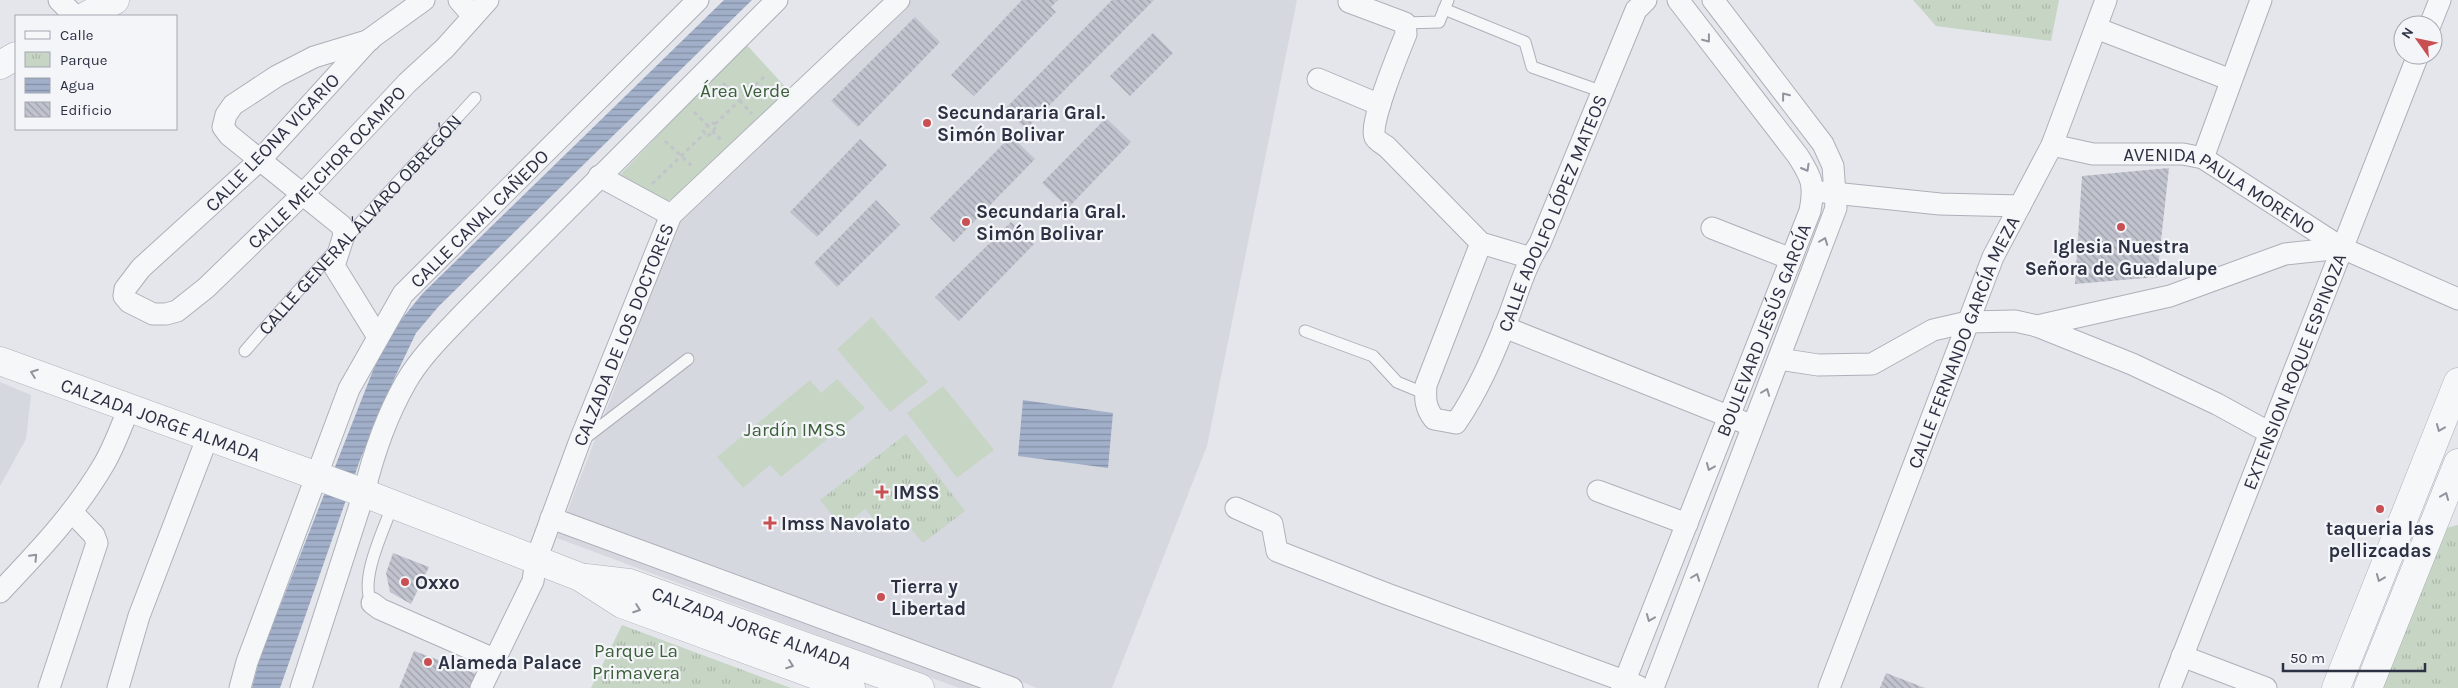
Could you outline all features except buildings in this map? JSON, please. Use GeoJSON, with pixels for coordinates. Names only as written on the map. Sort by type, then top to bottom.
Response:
{"type":"FeatureCollection","features":[{"type":"Feature","properties":{"kind":"street"},"geometry":{"type":"LineString","coordinates":[[59,0],[74,15]]}},
{"type":"Feature","properties":{"kind":"street"},"geometry":{"type":"LineString","coordinates":[[88,15],[115,0]]}},
{"type":"Feature","properties":{"kind":"street","name":"CALLE LEONA VICARIO"},"geometry":{"type":"LineString","coordinates":[[153,314],[130,302],[124,296],[125,289],[140,268],[200,216],[261,158],[370,39],[424,0]]}},
{"type":"Feature","properties":{"kind":"street"},"geometry":{"type":"LineString","coordinates":[[458,0],[473,16]]}},
{"type":"Feature","properties":{"kind":"street","name":"CALLE MELCHOR OCAMPO"},"geometry":{"type":"LineString","coordinates":[[153,314],[166,314],[177,311],[206,288],[304,193],[407,83],[445,48],[488,0]]}},
{"type":"Feature","properties":{"kind":"street","name":"CALLE CANAL CAÑEDO"},"geometry":{"type":"LineString","coordinates":[[240,688],[349,389],[403,294],[698,0]]}},
{"type":"Feature","properties":{"kind":"street"},"geometry":{"type":"LineString","coordinates":[[301,688],[359,491],[386,423],[406,382],[431,348],[599,176],[776,0]]}},
{"type":"Feature","properties":{"kind":"street","name":"CALZADA DE LOS DOCTORES"},"geometry":{"type":"LineString","coordinates":[[481,688],[533,581],[536,560],[579,443],[671,215],[899,0]]}},
{"type":"Feature","properties":{"kind":"street","name":"CALLE ADOLFO LÓPEZ MATEOS"},"geometry":{"type":"LineString","coordinates":[[1426,394],[1428,410],[1434,418],[1456,423],[1470,404],[1504,327],[1531,258],[1540,242],[1636,10],[1646,0]]}},
{"type":"Feature","properties":{"kind":"street"},"geometry":{"type":"LineString","coordinates":[[1678,0],[1798,156],[1810,174],[1814,192],[1836,192],[1940,204],[2020,206]]}},
{"type":"Feature","properties":{"kind":"street","name":"CALLE FERNANDO GARCÍA MEZA"},"geometry":{"type":"LineString","coordinates":[[1829,688],[1993,257],[2052,145],[2106,0]]}},
{"type":"Feature","properties":{"kind":"street"},"geometry":{"type":"LineString","coordinates":[[2203,158],[2261,0]]}},
{"type":"Feature","properties":{"kind":"street"},"geometry":{"type":"LineString","coordinates":[[2434,15],[2440,0]]}},
{"type":"Feature","properties":{"kind":"street","name":"BOULEVARD JESÚS GARCÍA"},"geometry":{"type":"LineString","coordinates":[[1653,688],[1836,208],[1833,166],[1823,144],[1712,1]]}},
{"type":"Feature","properties":{"kind":"street"},"geometry":{"type":"LineString","coordinates":[[1349,2],[1405,23],[1406,34],[1395,59],[1380,105],[1373,129],[1374,137],[1387,147],[1481,243],[1531,258]]}},
{"type":"Feature","properties":{"kind":"street"},"geometry":{"type":"LineString","coordinates":[[2096,28],[2231,80]]}},
{"type":"Feature","properties":{"kind":"street"},"geometry":{"type":"LineString","coordinates":[[370,39],[314,56],[246,95],[233,105],[226,115],[223,126],[229,135],[261,158],[342,226],[344,235],[334,266],[378,337]]}},
{"type":"Feature","properties":{"kind":"street"},"geometry":{"type":"LineString","coordinates":[[0,65],[15,57]]}},
{"type":"Feature","properties":{"kind":"street","name":"EXTENSION ROQUE ESPINOZA"},"geometry":{"type":"LineString","coordinates":[[2170,688],[2414,65]]}},
{"type":"Feature","properties":{"kind":"street"},"geometry":{"type":"LineString","coordinates":[[1318,79],[1380,105]]}},
{"type":"Feature","properties":{"kind":"street","name":"AVENIDA PAULA MORENO"},"geometry":{"type":"LineString","coordinates":[[2052,145],[2093,154],[2183,154],[2203,158],[2342,248],[2458,299]]}},
{"type":"Feature","properties":{"kind":"street"},"geometry":{"type":"LineString","coordinates":[[599,176],[671,215]]}},
{"type":"Feature","properties":{"kind":"street","name":"BOULEVARD JESÚS GARCÍA"},"geometry":{"type":"LineString","coordinates":[[1623,685],[1810,211],[1814,192]]}},
{"type":"Feature","properties":{"kind":"street"},"geometry":{"type":"LineString","coordinates":[[1712,228],[1791,259]]}},
{"type":"Feature","properties":{"kind":"street"},"geometry":{"type":"LineString","coordinates":[[1426,394],[1426,385],[1481,243]]}},
{"type":"Feature","properties":{"kind":"street"},"geometry":{"type":"LineString","coordinates":[[2036,326],[2170,296],[2285,254],[2342,248]]}},
{"type":"Feature","properties":{"kind":"street"},"geometry":{"type":"LineString","coordinates":[[1779,359],[1818,365],[1872,364],[1933,330],[1968,322],[2016,321],[2036,326],[2132,364],[2217,404],[2270,433]]}},
{"type":"Feature","properties":{"kind":"street"},"geometry":{"type":"LineString","coordinates":[[1504,327],[1753,426]]}},
{"type":"Feature","properties":{"kind":"street","name":"CALZADA JORGE ALMADA"},"geometry":{"type":"LineString","coordinates":[[0,361],[393,504],[580,577],[622,604],[851,688]]}},
{"type":"Feature","properties":{"kind":"street"},"geometry":{"type":"LineString","coordinates":[[2336,688],[2458,382]]}},
{"type":"Feature","properties":{"kind":"street"},"geometry":{"type":"LineString","coordinates":[[0,592],[50,540],[72,512],[104,463],[129,408]]}},
{"type":"Feature","properties":{"kind":"street"},"geometry":{"type":"LineString","coordinates":[[118,688],[139,616],[208,436]]}},
{"type":"Feature","properties":{"kind":"street"},"geometry":{"type":"LineString","coordinates":[[2368,688],[2458,463]]}},
{"type":"Feature","properties":{"kind":"street"},"geometry":{"type":"LineString","coordinates":[[1598,491],[1687,524]]}},
{"type":"Feature","properties":{"kind":"street"},"geometry":{"type":"LineString","coordinates":[[1236,508],[1272,524],[1277,551],[1623,685],[1645,688]]}},
{"type":"Feature","properties":{"kind":"street"},"geometry":{"type":"LineString","coordinates":[[49,688],[97,543],[94,535],[72,512]]}},
{"type":"Feature","properties":{"kind":"street"},"geometry":{"type":"LineString","coordinates":[[551,518],[1012,688]]}},
{"type":"Feature","properties":{"kind":"street","name":"CALZADA JORGE ALMADA"},"geometry":{"type":"LineString","coordinates":[[580,577],[629,583],[892,683],[920,688]]}},
{"type":"Feature","properties":{"kind":"street"},"geometry":{"type":"LineString","coordinates":[[372,603],[380,610],[494,659]]}},
{"type":"Feature","properties":{"kind":"street"},"geometry":{"type":"LineString","coordinates":[[2182,656],[2266,688]]}},
{"type":"Feature","properties":{"kind":"lane"},"geometry":{"type":"LineString","coordinates":[[1405,23],[1439,22],[1446,4],[1525,42],[1532,67],[1603,92]]}},
{"type":"Feature","properties":{"kind":"lane","name":"CALLE GENERAL ÁLVARO OBREGÓN"},"geometry":{"type":"LineString","coordinates":[[245,351],[313,272],[341,245],[475,98]]}},
{"type":"Feature","properties":{"kind":"lane"},"geometry":{"type":"LineString","coordinates":[[1305,331],[1373,356],[1396,382],[1426,394]]}},
{"type":"Feature","properties":{"kind":"lane"},"geometry":{"type":"LineString","coordinates":[[579,443],[688,358]]}},
{"type":"Feature","properties":{"kind":"lane"},"geometry":{"type":"LineString","coordinates":[[372,603],[369,599],[368,580],[374,556],[393,504]]}},
{"type":"Feature","properties":{"kind":"path"},"geometry":{"type":"LineString","coordinates":[[761,69],[771,81]]}},
{"type":"Feature","properties":{"kind":"path"},"geometry":{"type":"LineString","coordinates":[[705,133],[708,136],[717,126],[715,124],[766,75]]}},
{"type":"Feature","properties":{"kind":"path"},"geometry":{"type":"LineString","coordinates":[[718,89],[730,77]]}},
{"type":"Feature","properties":{"kind":"path"},"geometry":{"type":"LineString","coordinates":[[723,83],[754,117],[749,122]]}},
{"type":"Feature","properties":{"kind":"path"},"geometry":{"type":"LineString","coordinates":[[688,118],[700,106]]}},
{"type":"Feature","properties":{"kind":"path"},"geometry":{"type":"LineString","coordinates":[[694,112],[708,126]]}},
{"type":"Feature","properties":{"kind":"path"},"geometry":{"type":"LineString","coordinates":[[648,188],[705,133],[703,131],[712,122],[715,124]]}},
{"type":"Feature","properties":{"kind":"path"},"geometry":{"type":"LineString","coordinates":[[712,131],[726,144]]}},
{"type":"Feature","properties":{"kind":"path"},"geometry":{"type":"LineString","coordinates":[[658,148],[671,136]]}},
{"type":"Feature","properties":{"kind":"path"},"geometry":{"type":"LineString","coordinates":[[665,141],[697,171]]}},
{"type":"Feature","properties":{"kind":"shaded area"},"geometry":{"type":"Polygon","coordinates":[[[911,0],[1297,0],[1207,446],[1112,688],[1037,688],[988,669],[980,688],[959,688],[557,538],[684,208],[911,0]]]}},
{"type":"Feature","properties":{"kind":"shaded area"},"geometry":{"type":"Polygon","coordinates":[[[0,382],[31,395],[26,439],[0,486],[0,382]]]}},
{"type":"Feature","properties":{"kind":"green space"},"geometry":{"type":"Polygon","coordinates":[[[1913,0],[2059,0],[2051,41],[1936,26],[1913,0]]]}},
{"type":"Feature","properties":{"kind":"green space","name":"Área Verde"},"geometry":{"type":"Polygon","coordinates":[[[746,44],[788,90],[673,199],[666,201],[618,177],[746,44]]]}},
{"type":"Feature","properties":{"kind":"green space"},"geometry":{"type":"Polygon","coordinates":[[[872,317],[928,382],[890,412],[837,349],[872,317]]]}},
{"type":"Feature","properties":{"kind":"green space","name":"Jardín IMSS"},"geometry":{"type":"Polygon","coordinates":[[[837,379],[865,408],[781,477],[770,465],[743,488],[717,457],[810,380],[821,393],[837,379]]]}},
{"type":"Feature","properties":{"kind":"green space"},"geometry":{"type":"Polygon","coordinates":[[[943,386],[994,450],[957,478],[907,413],[943,386]]]}},
{"type":"Feature","properties":{"kind":"green space"},"geometry":{"type":"Polygon","coordinates":[[[906,434],[965,511],[923,543],[902,518],[885,532],[865,509],[842,528],[820,500],[906,434]]]}},
{"type":"Feature","properties":{"kind":"green space"},"geometry":{"type":"Polygon","coordinates":[[[2458,525],[2458,688],[2378,688],[2442,529],[2458,525]]]}},
{"type":"Feature","properties":{"kind":"green space","name":"Parque La Primavera"},"geometry":{"type":"Polygon","coordinates":[[[622,625],[791,688],[591,688],[622,625]]]}},
{"type":"Feature","properties":{"kind":"water"},"geometry":{"type":"Polygon","coordinates":[[[724,0],[752,0],[439,306],[416,333],[360,460],[280,688],[252,688],[260,657],[374,368],[396,326],[423,293],[724,0]]]}},
{"type":"Feature","properties":{"kind":"water"},"geometry":{"type":"Polygon","coordinates":[[[1023,400],[1113,413],[1108,468],[1018,456],[1023,400]]]}},
{"type":"Feature","properties":{"kind":"place","name":"Secundararia Gral. Simón Bolivar"},"geometry":{"type":"Point","coordinates":[927,123]}},
{"type":"Feature","properties":{"kind":"place","name":"Secundaria Gral. Simón Bolivar"},"geometry":{"type":"Point","coordinates":[966,222]}},
{"type":"Feature","properties":{"kind":"place","name":"Iglesia Nuestra Señora de Guadalupe"},"geometry":{"type":"Point","coordinates":[2121,227]}},
{"type":"Feature","properties":{"kind":"place","name":"IMSS"},"geometry":{"type":"Point","coordinates":[882,492]}},
{"type":"Feature","properties":{"kind":"place","name":"taqueria las pellizcadas"},"geometry":{"type":"Point","coordinates":[2380,509]}},
{"type":"Feature","properties":{"kind":"place","name":"Imss Navolato"},"geometry":{"type":"Point","coordinates":[770,523]}},
{"type":"Feature","properties":{"kind":"place","name":"Oxxo"},"geometry":{"type":"Point","coordinates":[405,582]}},
{"type":"Feature","properties":{"kind":"place","name":"Tierra y Libertad"},"geometry":{"type":"Point","coordinates":[881,597]}},
{"type":"Feature","properties":{"kind":"place","name":"Alameda Palace"},"geometry":{"type":"Point","coordinates":[428,662]}}]}
